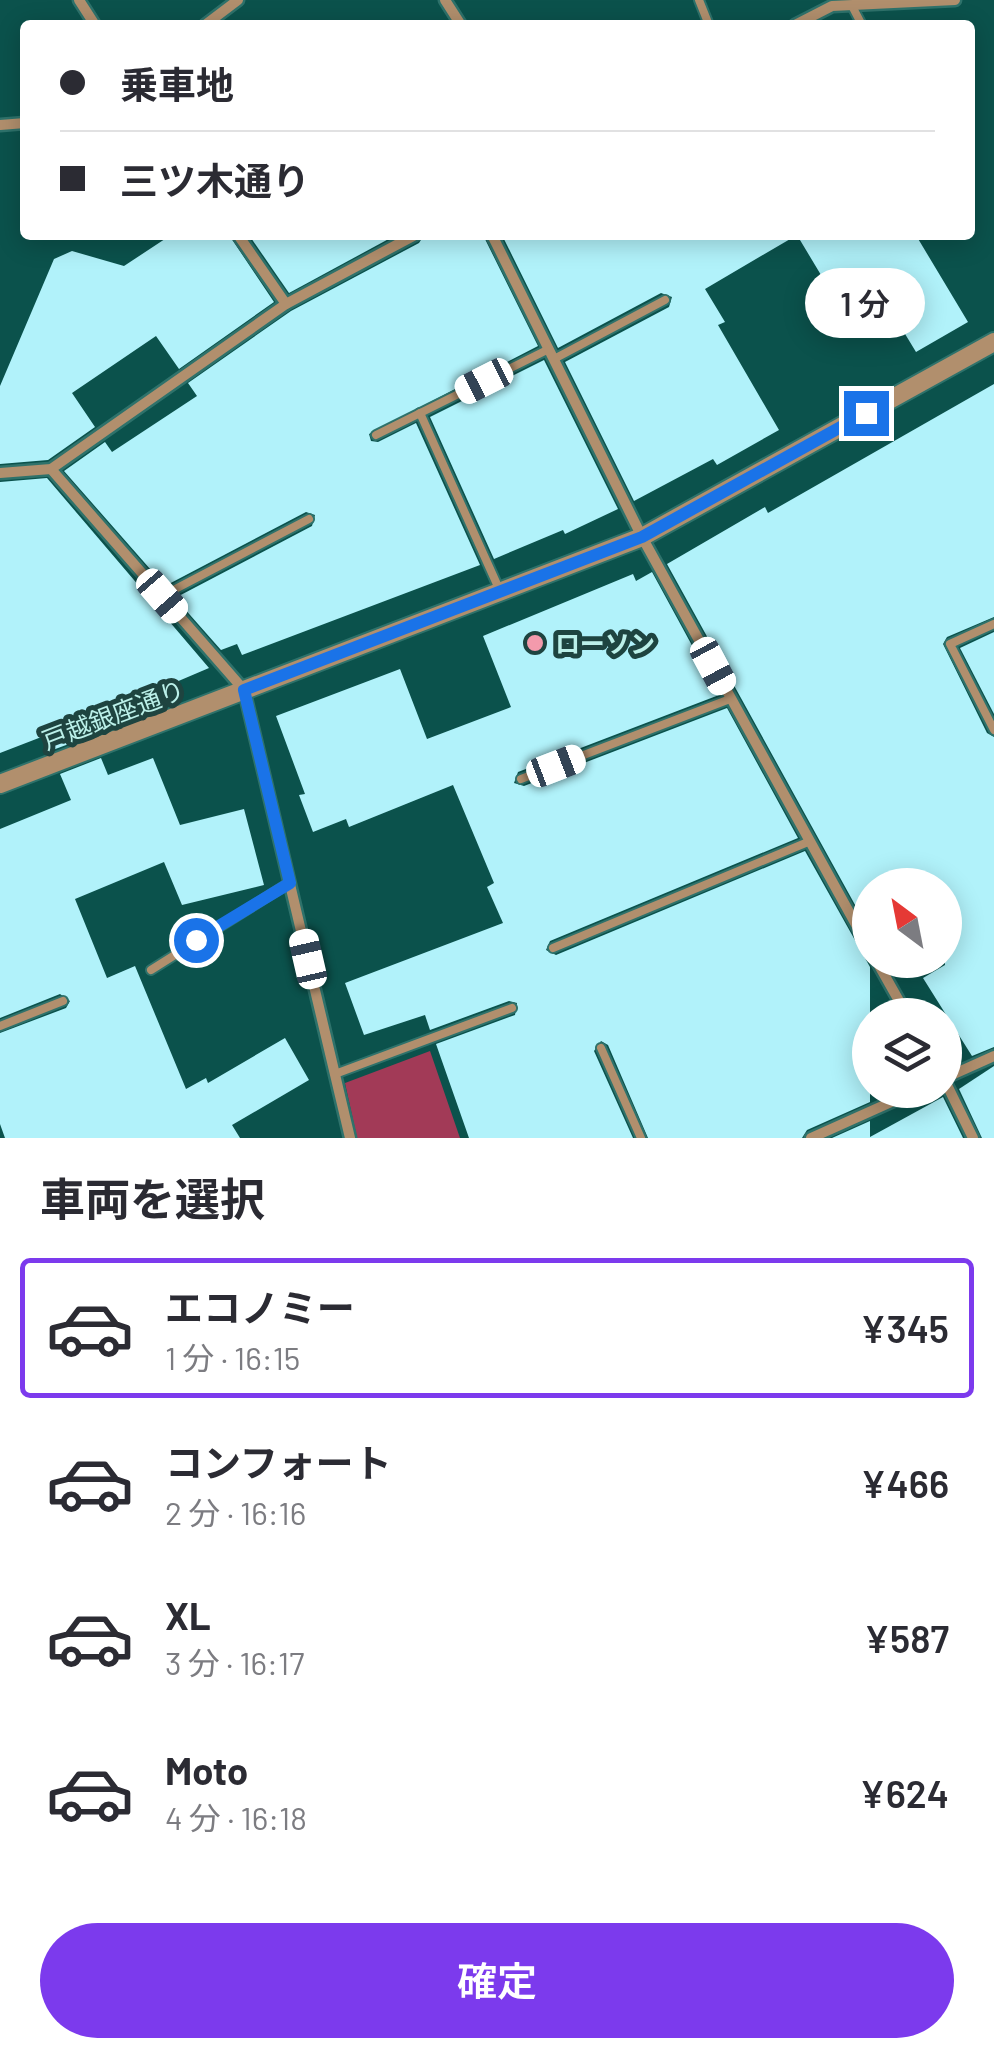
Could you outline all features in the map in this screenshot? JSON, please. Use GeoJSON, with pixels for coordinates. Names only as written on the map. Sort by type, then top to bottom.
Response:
{"type":"FeatureCollection","features":[{"type":"Feature","properties":{"kind":"street"},"geometry":{"type":"LineString","coordinates":[[212,20],[238,0]]}},
{"type":"Feature","properties":{"kind":"street"},"geometry":{"type":"LineString","coordinates":[[805,20],[832,6],[955,0]]}},
{"type":"Feature","properties":{"kind":"street"},"geometry":{"type":"LineString","coordinates":[[241,240],[286,304]]}},
{"type":"Feature","properties":{"kind":"street"},"geometry":{"type":"LineString","coordinates":[[0,473],[51,469],[286,304],[407,240]]}},
{"type":"Feature","properties":{"kind":"street"},"geometry":{"type":"LineString","coordinates":[[494,240],[642,537],[852,919]]}},
{"type":"Feature","properties":{"kind":"street","name":"戸越銀座通り"},"geometry":{"type":"LineString","coordinates":[[0,784],[642,537],[994,342]]}},
{"type":"Feature","properties":{"kind":"street"},"geometry":{"type":"LineString","coordinates":[[51,469],[244,690],[350,1138]]}},
{"type":"Feature","properties":{"kind":"street"},"geometry":{"type":"LineString","coordinates":[[962,1071],[994,1056]]}},
{"type":"Feature","properties":{"kind":"street"},"geometry":{"type":"LineString","coordinates":[[811,1138],[878,1108]]}},
{"type":"Feature","properties":{"kind":"street"},"geometry":{"type":"LineString","coordinates":[[959,1108],[973,1138]]}},
{"type":"Feature","properties":{"kind":"lane"},"geometry":{"type":"LineString","coordinates":[[852,6],[859,20]]}},
{"type":"Feature","properties":{"kind":"lane"},"geometry":{"type":"LineString","coordinates":[[376,435],[665,300]]}},
{"type":"Feature","properties":{"kind":"lane"},"geometry":{"type":"LineString","coordinates":[[420,413],[501,592]]}},
{"type":"Feature","properties":{"kind":"lane"},"geometry":{"type":"LineString","coordinates":[[162,596],[309,519]]}},
{"type":"Feature","properties":{"kind":"lane"},"geometry":{"type":"LineString","coordinates":[[994,624],[950,644],[994,730]]}},
{"type":"Feature","properties":{"kind":"lane"},"geometry":{"type":"LineString","coordinates":[[521,779],[730,699]]}},
{"type":"Feature","properties":{"kind":"lane"},"geometry":{"type":"LineString","coordinates":[[552,948],[808,842]]}},
{"type":"Feature","properties":{"kind":"lane"},"geometry":{"type":"LineString","coordinates":[[151,970],[290,883]]}},
{"type":"Feature","properties":{"kind":"lane"},"geometry":{"type":"LineString","coordinates":[[0,1026],[64,1001]]}},
{"type":"Feature","properties":{"kind":"lane"},"geometry":{"type":"LineString","coordinates":[[335,1074],[512,1008]]}},
{"type":"Feature","properties":{"kind":"lane"},"geometry":{"type":"LineString","coordinates":[[601,1048],[641,1138]]}},
{"type":"Feature","properties":{"kind":"shaded area"},"geometry":{"type":"Polygon","coordinates":[[[430,1051],[460,1138],[357,1138],[345,1083],[430,1051]]]}},
{"type":"Feature","properties":{"kind":"building"},"geometry":{"type":"Polygon","coordinates":[[[163,240],[232,240],[274,302],[179,369],[156,336],[72,393],[95,427],[48,460],[0,464],[0,386],[54,259],[72,251],[124,266],[163,240]]]}},
{"type":"Feature","properties":{"kind":"building"},"geometry":{"type":"Polygon","coordinates":[[[252,240],[387,240],[289,293],[252,240]]]}},
{"type":"Feature","properties":{"kind":"building"},"geometry":{"type":"Polygon","coordinates":[[[485,240],[538,346],[369,434],[371,441],[378,442],[416,423],[480,565],[242,655],[237,644],[221,650],[175,598],[312,526],[315,515],[306,512],[165,586],[64,471],[105,442],[112,452],[197,396],[188,383],[291,311],[419,243],[485,240]]]}},
{"type":"Feature","properties":{"kind":"building"},"geometry":{"type":"Polygon","coordinates":[[[504,240],[788,240],[705,289],[725,322],[718,325],[779,430],[717,465],[713,459],[634,501],[565,362],[669,307],[672,297],[661,293],[558,348],[504,240]]]}},
{"type":"Feature","properties":{"kind":"building"},"geometry":{"type":"Polygon","coordinates":[[[800,240],[919,240],[968,322],[916,352],[865,268],[830,290],[800,240]]]}},
{"type":"Feature","properties":{"kind":"building"},"geometry":{"type":"Polygon","coordinates":[[[544,360],[618,509],[565,534],[563,530],[494,559],[430,417],[544,360]]]}},
{"type":"Feature","properties":{"kind":"building"},"geometry":{"type":"Polygon","coordinates":[[[994,384],[994,617],[947,637],[943,644],[987,733],[994,737],[994,1047],[972,1056],[962,1040],[962,998],[936,998],[923,978],[962,978],[962,868],[852,868],[852,899],[667,564],[765,507],[768,513],[994,384]]]}},
{"type":"Feature","properties":{"kind":"building"},"geometry":{"type":"Polygon","coordinates":[[[47,478],[209,668],[87,720],[93,735],[50,751],[44,736],[0,753],[0,482],[47,478]]]}},
{"type":"Feature","properties":{"kind":"building"},"geometry":{"type":"Polygon","coordinates":[[[652,572],[719,695],[518,772],[514,783],[524,786],[727,708],[798,838],[550,941],[546,950],[556,955],[805,851],[852,935],[852,978],[870,978],[870,998],[852,998],[852,1108],[856,1108],[807,1130],[802,1138],[648,1138],[608,1045],[601,1041],[594,1051],[633,1138],[469,1138],[436,1044],[515,1015],[517,1003],[509,1001],[430,1030],[425,1015],[364,1035],[345,983],[503,923],[487,887],[494,883],[453,785],[349,827],[346,819],[313,832],[299,795],[305,794],[276,716],[400,669],[427,739],[511,707],[483,636],[633,574],[636,581],[652,572]]]}},
{"type":"Feature","properties":{"kind":"building"},"geometry":{"type":"Polygon","coordinates":[[[994,632],[994,714],[960,648],[994,632]]]}},
{"type":"Feature","properties":{"kind":"building"},"geometry":{"type":"Polygon","coordinates":[[[101,758],[108,775],[153,758],[180,825],[244,809],[264,885],[182,905],[164,862],[75,899],[107,978],[135,966],[186,1089],[206,1078],[208,1083],[285,1038],[309,1080],[232,1125],[240,1138],[5,1138],[0,1124],[0,1033],[66,1008],[70,1001],[60,994],[0,1018],[0,829],[71,800],[60,774],[101,758]]]}},
{"type":"Feature","properties":{"kind":"building"},"geometry":{"type":"Polygon","coordinates":[[[994,1066],[994,1138],[982,1138],[962,1095],[962,1087],[994,1066]]]}},
{"type":"Feature","properties":{"kind":"building"},"geometry":{"type":"Polygon","coordinates":[[[923,1108],[948,1108],[963,1138],[832,1138],[870,1121],[870,1137],[923,1108]]]}},
{"type":"Feature","properties":{"kind":"place","name":"ローソン"},"geometry":{"type":"Point","coordinates":[535,643]}},
{"type":"Feature","properties":{"kind":"route"},"geometry":{"type":"LineString","coordinates":[[196,940],[290,883],[244,690],[642,537],[866,413]]}}]}
